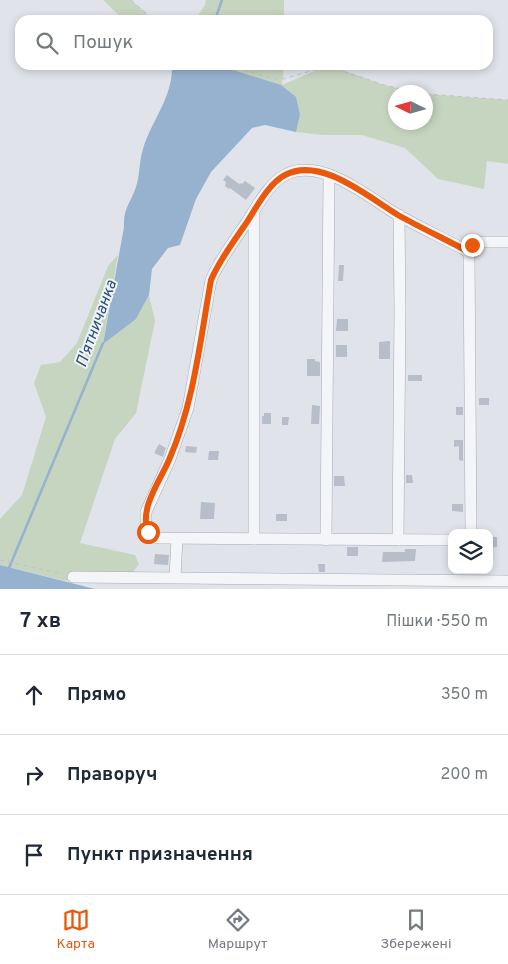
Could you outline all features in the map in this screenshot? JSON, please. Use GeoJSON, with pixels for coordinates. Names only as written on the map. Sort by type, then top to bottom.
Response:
{"type":"FeatureCollection","features":[{"type":"Feature","properties":{"kind":"street"},"geometry":{"type":"LineString","coordinates":[[448,540],[157,538],[150,534],[146,527],[146,512],[170,459],[188,408],[211,280],[218,266],[254,212],[280,178],[286,174],[309,170],[329,175],[348,183],[398,215],[469,252]]}},
{"type":"Feature","properties":{"kind":"street"},"geometry":{"type":"LineString","coordinates":[[326,540],[329,175]]}},
{"type":"Feature","properties":{"kind":"street"},"geometry":{"type":"LineString","coordinates":[[254,212],[254,539]]}},
{"type":"Feature","properties":{"kind":"street"},"geometry":{"type":"LineString","coordinates":[[398,215],[400,311],[398,540]]}},
{"type":"Feature","properties":{"kind":"street"},"geometry":{"type":"LineString","coordinates":[[471,529],[469,252],[472,245],[476,242],[508,242]]}},
{"type":"Feature","properties":{"kind":"street"},"geometry":{"type":"LineString","coordinates":[[176,577],[177,539]]}},
{"type":"Feature","properties":{"kind":"street"},"geometry":{"type":"LineString","coordinates":[[73,577],[471,576],[508,581]]}},
{"type":"Feature","properties":{"kind":"path"},"geometry":{"type":"LineString","coordinates":[[131,0],[148,15]]}},
{"type":"Feature","properties":{"kind":"path"},"geometry":{"type":"LineString","coordinates":[[244,70],[274,79],[283,79],[314,70]]}},
{"type":"Feature","properties":{"kind":"path"},"geometry":{"type":"LineString","coordinates":[[340,70],[388,86]]}},
{"type":"Feature","properties":{"kind":"path"},"geometry":{"type":"LineString","coordinates":[[433,95],[508,100]]}},
{"type":"Feature","properties":{"kind":"path"},"geometry":{"type":"LineString","coordinates":[[0,560],[73,577]]}},
{"type":"Feature","properties":{"kind":"green space"},"geometry":{"type":"Polygon","coordinates":[[[103,0],[131,0],[148,15],[119,15],[103,0]]]}},
{"type":"Feature","properties":{"kind":"green space"},"geometry":{"type":"Polygon","coordinates":[[[206,0],[284,0],[284,15],[198,15],[206,0]]]}},
{"type":"Feature","properties":{"kind":"green space"},"geometry":{"type":"Polygon","coordinates":[[[231,70],[284,70],[282,85],[316,70],[342,70],[388,86],[388,130],[433,130],[433,95],[508,100],[508,164],[487,161],[484,189],[438,179],[405,148],[362,135],[322,135],[296,132],[300,115],[242,74],[231,70]]]}},
{"type":"Feature","properties":{"kind":"green space"},"geometry":{"type":"Polygon","coordinates":[[[118,255],[103,343],[136,319],[149,295],[155,321],[136,413],[115,439],[80,543],[135,555],[139,564],[133,572],[73,577],[66,581],[0,565],[0,519],[22,495],[46,417],[34,383],[41,365],[60,362],[77,343],[108,266],[118,255]]]}},
{"type":"Feature","properties":{"kind":"water"},"geometry":{"type":"Polygon","coordinates":[[[172,70],[233,70],[281,85],[296,97],[300,115],[296,132],[265,125],[252,128],[211,172],[196,199],[180,245],[168,248],[152,269],[149,295],[136,319],[103,344],[127,207],[134,193],[143,149],[166,98],[172,70]]]}},
{"type":"Feature","properties":{"kind":"water"},"geometry":{"type":"Polygon","coordinates":[[[0,565],[95,589],[0,589],[0,565]]]}},
{"type":"Feature","properties":{"kind":"building"},"geometry":{"type":"Polygon","coordinates":[[[227,175],[239,184],[245,181],[255,188],[246,200],[225,186],[226,182],[223,180],[227,175]]]}},
{"type":"Feature","properties":{"kind":"building"},"geometry":{"type":"Polygon","coordinates":[[[339,265],[344,265],[343,281],[338,281],[339,265]]]}},
{"type":"Feature","properties":{"kind":"building"},"geometry":{"type":"Polygon","coordinates":[[[337,319],[348,319],[348,331],[336,331],[337,319]]]}},
{"type":"Feature","properties":{"kind":"building"},"geometry":{"type":"Polygon","coordinates":[[[390,341],[390,359],[379,359],[379,342],[390,341]]]}},
{"type":"Feature","properties":{"kind":"building"},"geometry":{"type":"Polygon","coordinates":[[[336,345],[347,345],[347,357],[336,357],[336,345]]]}},
{"type":"Feature","properties":{"kind":"building"},"geometry":{"type":"Polygon","coordinates":[[[307,359],[315,359],[315,361],[320,362],[320,376],[307,376],[307,359]]]}},
{"type":"Feature","properties":{"kind":"building"},"geometry":{"type":"Polygon","coordinates":[[[408,375],[422,375],[422,381],[408,381],[408,375]]]}},
{"type":"Feature","properties":{"kind":"building"},"geometry":{"type":"Polygon","coordinates":[[[479,398],[489,398],[489,405],[479,405],[479,398]]]}},
{"type":"Feature","properties":{"kind":"building"},"geometry":{"type":"Polygon","coordinates":[[[312,405],[320,406],[319,424],[311,424],[312,405]]]}},
{"type":"Feature","properties":{"kind":"building"},"geometry":{"type":"Polygon","coordinates":[[[456,407],[463,407],[463,415],[456,415],[456,407]]]}},
{"type":"Feature","properties":{"kind":"building"},"geometry":{"type":"Polygon","coordinates":[[[264,413],[271,413],[271,424],[262,424],[264,413]]]}},
{"type":"Feature","properties":{"kind":"building"},"geometry":{"type":"Polygon","coordinates":[[[282,417],[289,417],[288,425],[282,425],[282,417]]]}},
{"type":"Feature","properties":{"kind":"building"},"geometry":{"type":"Polygon","coordinates":[[[454,440],[463,440],[463,461],[459,460],[459,446],[454,447],[454,440]]]}},
{"type":"Feature","properties":{"kind":"building"},"geometry":{"type":"Polygon","coordinates":[[[159,444],[166,448],[163,457],[154,453],[159,444]]]}},
{"type":"Feature","properties":{"kind":"building"},"geometry":{"type":"Polygon","coordinates":[[[186,446],[197,447],[196,453],[185,452],[186,446]]]}},
{"type":"Feature","properties":{"kind":"building"},"geometry":{"type":"Polygon","coordinates":[[[209,451],[219,451],[218,460],[208,460],[209,451]]]}},
{"type":"Feature","properties":{"kind":"building"},"geometry":{"type":"Polygon","coordinates":[[[406,475],[412,475],[413,483],[406,483],[406,475]]]}},
{"type":"Feature","properties":{"kind":"building"},"geometry":{"type":"Polygon","coordinates":[[[334,476],[344,476],[345,486],[334,486],[334,476]]]}},
{"type":"Feature","properties":{"kind":"building"},"geometry":{"type":"Polygon","coordinates":[[[201,502],[215,503],[214,519],[200,519],[201,502]]]}},
{"type":"Feature","properties":{"kind":"building"},"geometry":{"type":"Polygon","coordinates":[[[452,504],[463,504],[463,512],[452,511],[452,504]]]}},
{"type":"Feature","properties":{"kind":"building"},"geometry":{"type":"Polygon","coordinates":[[[276,514],[287,514],[287,521],[276,521],[276,514]]]}},
{"type":"Feature","properties":{"kind":"building"},"geometry":{"type":"Polygon","coordinates":[[[493,537],[497,537],[497,547],[493,548],[493,537]]]}},
{"type":"Feature","properties":{"kind":"building"},"geometry":{"type":"Polygon","coordinates":[[[347,547],[358,547],[358,556],[347,556],[347,547]]]}},
{"type":"Feature","properties":{"kind":"building"},"geometry":{"type":"Polygon","coordinates":[[[405,549],[416,549],[415,561],[382,562],[383,552],[405,552],[405,549]]]}},
{"type":"Feature","properties":{"kind":"building"},"geometry":{"type":"Polygon","coordinates":[[[155,554],[169,555],[168,565],[154,564],[155,554]]]}},
{"type":"Feature","properties":{"kind":"building"},"geometry":{"type":"Polygon","coordinates":[[[318,564],[325,564],[325,572],[319,572],[318,564]]]}},
{"type":"Feature","properties":{"kind":"waterway","name":"П'ятничанка"},"geometry":{"type":"LineString","coordinates":[[217,15],[222,0]]}},
{"type":"Feature","properties":{"kind":"waterway","name":"П'ятничанка"},"geometry":{"type":"LineString","coordinates":[[9,568],[103,343]]}},
{"type":"Feature","properties":{"kind":"route"},"geometry":{"type":"LineString","coordinates":[[148,532],[145,517],[148,506],[170,459],[188,408],[211,280],[218,266],[265,196],[280,178],[286,174],[309,170],[329,175],[348,183],[398,215],[469,252],[472,245]]}}]}
